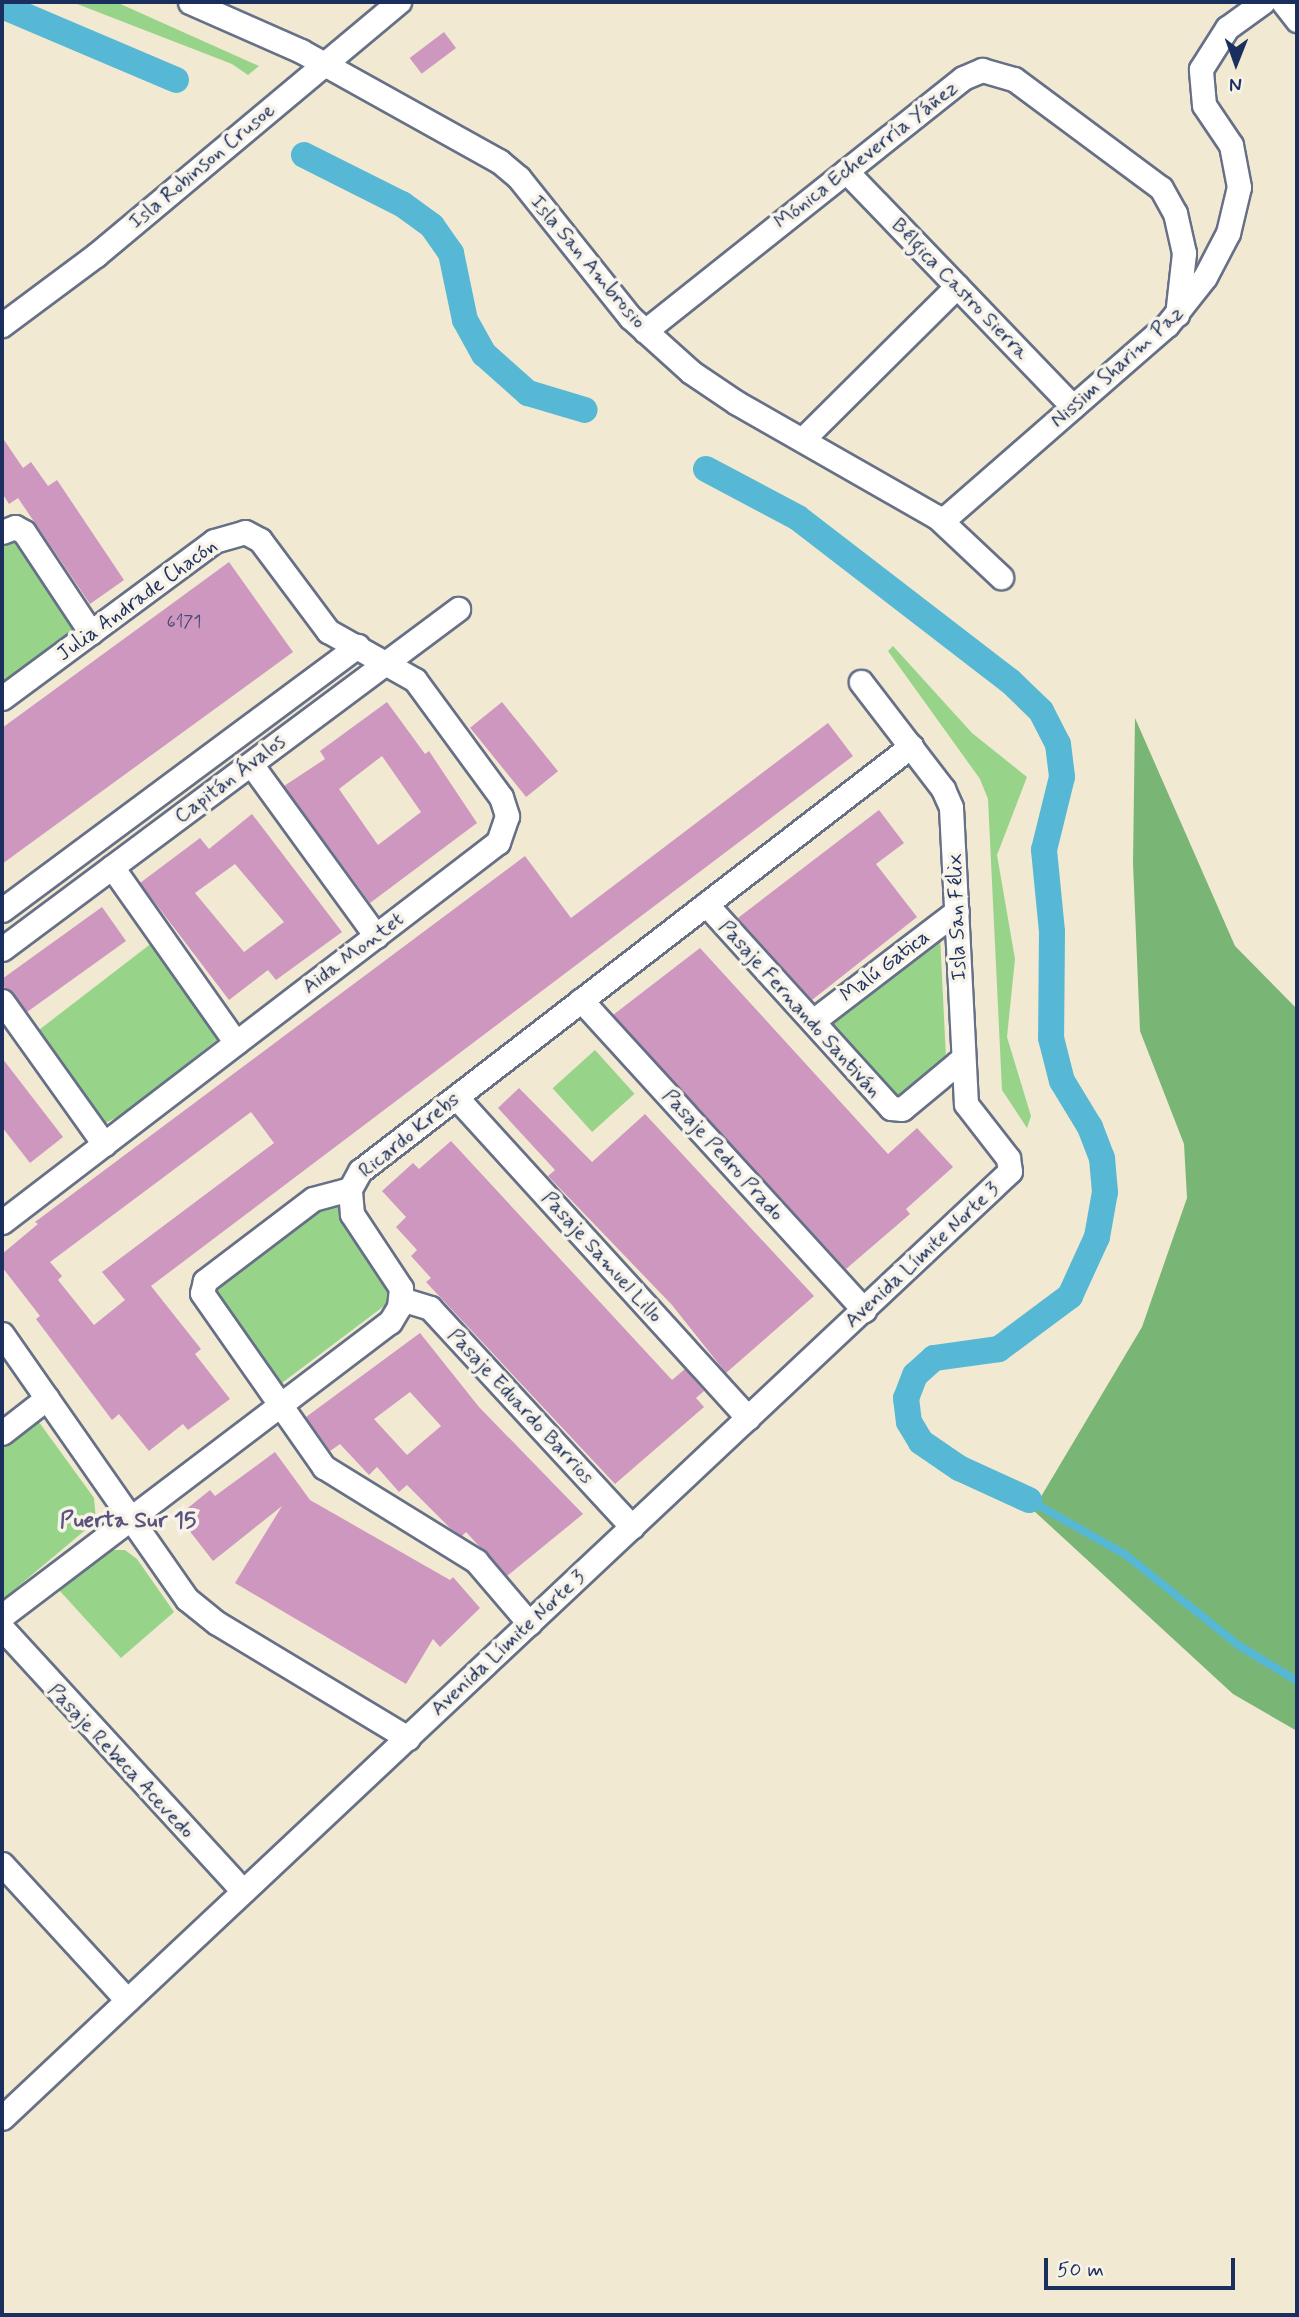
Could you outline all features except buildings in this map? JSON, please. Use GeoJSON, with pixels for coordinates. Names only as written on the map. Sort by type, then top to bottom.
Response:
{"type":"FeatureCollection","features":[{"type":"Feature","properties":{"kind":"street","name":"Isla San Ambrosio"},"geometry":{"type":"LineString","coordinates":[[190,2],[324,64],[499,161],[519,178],[609,294],[645,331],[710,385],[942,521],[1001,576]]}},
{"type":"Feature","properties":{"kind":"street","name":"Isla Robinson Crusoe"},"geometry":{"type":"LineString","coordinates":[[2,325],[96,255],[399,2]]}},
{"type":"Feature","properties":{"kind":"street","name":"Nissim Sharim Paz"},"geometry":{"type":"LineString","coordinates":[[942,521],[1178,315],[1221,248],[1236,212],[1238,187],[1231,145],[1204,105],[1200,69],[1227,28],[1263,2]]}},
{"type":"Feature","properties":{"kind":"street"},"geometry":{"type":"LineString","coordinates":[[1283,2],[1297,20]]}},
{"type":"Feature","properties":{"kind":"street","name":"Mónica Echeverría Yáñez"},"geometry":{"type":"LineString","coordinates":[[645,331],[963,78],[982,70],[1005,75],[1161,188],[1175,213],[1184,253],[1178,315]]}},
{"type":"Feature","properties":{"kind":"street","name":"Bélgica Castro Sierra"},"geometry":{"type":"LineString","coordinates":[[846,171],[1073,407]]}},
{"type":"Feature","properties":{"kind":"street"},"geometry":{"type":"LineString","coordinates":[[803,439],[957,286]]}},
{"type":"Feature","properties":{"kind":"street"},"geometry":{"type":"LineString","coordinates":[[2,532],[15,527],[24,532],[91,633]]}},
{"type":"Feature","properties":{"kind":"street","name":"Julia Andrade Chacón"},"geometry":{"type":"LineString","coordinates":[[2,698],[214,541],[244,533],[260,540],[328,631],[358,646]]}},
{"type":"Feature","properties":{"kind":"street","name":"Capitán Ávalos"},"geometry":{"type":"LineString","coordinates":[[2,948],[458,609]]}},
{"type":"Feature","properties":{"kind":"street","name":"Capitán Ávalos"},"geometry":{"type":"LineString","coordinates":[[2,910],[358,646]]}},
{"type":"Feature","properties":{"kind":"street","name":"Aida Montet"},"geometry":{"type":"LineString","coordinates":[[2,1222],[498,842],[507,816],[501,797],[415,680],[358,646]]}},
{"type":"Feature","properties":{"kind":"street","name":"Isla San Félix"},"geometry":{"type":"LineString","coordinates":[[861,682],[911,746],[951,807],[962,1059],[968,1110],[1011,1166]]}},
{"type":"Feature","properties":{"kind":"street","name":"Ricardo Krebs"},"geometry":{"type":"LineString","coordinates":[[401,1299],[398,1278],[352,1214],[350,1189],[360,1171],[911,746]]}},
{"type":"Feature","properties":{"kind":"street"},"geometry":{"type":"LineString","coordinates":[[251,764],[376,936]]}},
{"type":"Feature","properties":{"kind":"street"},"geometry":{"type":"LineString","coordinates":[[112,867],[236,1043]]}},
{"type":"Feature","properties":{"kind":"street","name":"Pasaje Fernando Santiván"},"geometry":{"type":"LineString","coordinates":[[706,904],[896,1111],[962,1059]]}},
{"type":"Feature","properties":{"kind":"street","name":"Malú Gatica"},"geometry":{"type":"LineString","coordinates":[[813,1021],[957,911]]}},
{"type":"Feature","properties":{"kind":"street","name":"Pasaje Pedro Prado"},"geometry":{"type":"LineString","coordinates":[[581,1000],[864,1310]]}},
{"type":"Feature","properties":{"kind":"street"},"geometry":{"type":"LineString","coordinates":[[2,1001],[104,1144]]}},
{"type":"Feature","properties":{"kind":"street","name":"Pasaje Samuel Lillo"},"geometry":{"type":"LineString","coordinates":[[456,1097],[748,1418]]}},
{"type":"Feature","properties":{"kind":"street","name":"Avenida Límite Norte 3"},"geometry":{"type":"LineString","coordinates":[[4,2110],[127,2000],[408,1738],[1006,1176],[1011,1166]]}},
{"type":"Feature","properties":{"kind":"street"},"geometry":{"type":"LineString","coordinates":[[350,1189],[313,1199],[201,1288],[324,1467],[476,1560],[529,1623]]}},
{"type":"Feature","properties":{"kind":"street"},"geometry":{"type":"LineString","coordinates":[[2,1616],[390,1321],[401,1299]]}},
{"type":"Feature","properties":{"kind":"street","name":"Pasaje Eduardo Barrios"},"geometry":{"type":"LineString","coordinates":[[401,1299],[430,1308],[632,1527]]}},
{"type":"Feature","properties":{"kind":"street"},"geometry":{"type":"LineString","coordinates":[[2,1334],[177,1586],[202,1612],[408,1738]]}},
{"type":"Feature","properties":{"kind":"street"},"geometry":{"type":"LineString","coordinates":[[2,1433],[47,1398]]}},
{"type":"Feature","properties":{"kind":"street","name":"Pasaje Rebeca Acevedo"},"geometry":{"type":"LineString","coordinates":[[2,1628],[243,1891]]}},
{"type":"Feature","properties":{"kind":"street"},"geometry":{"type":"LineString","coordinates":[[2,1864],[127,2000]]}},
{"type":"Feature","properties":{"kind":"green space"},"geometry":{"type":"Polygon","coordinates":[[[72,2],[116,2],[259,66],[248,75],[232,64],[72,2]]]}},
{"type":"Feature","properties":{"kind":"green space"},"geometry":{"type":"Polygon","coordinates":[[[19,537],[74,628],[2,686],[2,540],[19,537]]]}},
{"type":"Feature","properties":{"kind":"green space"},"geometry":{"type":"Polygon","coordinates":[[[893,646],[972,733],[1027,777],[997,855],[1015,959],[1007,1037],[1031,1116],[1027,1128],[1002,1090],[988,799],[980,779],[888,651],[893,646]]]}},
{"type":"Feature","properties":{"kind":"green space"},"geometry":{"type":"Polygon","coordinates":[[[1135,718],[1235,946],[1297,1009],[1297,1731],[1233,1694],[1033,1510],[1142,1327],[1187,1198],[1184,1144],[1140,1031],[1133,863],[1135,718]]]}},
{"type":"Feature","properties":{"kind":"green space"},"geometry":{"type":"Polygon","coordinates":[[[940,936],[946,1058],[898,1102],[827,1021],[940,936]]]}},
{"type":"Feature","properties":{"kind":"green space"},"geometry":{"type":"Polygon","coordinates":[[[157,939],[218,1039],[122,1115],[105,1123],[97,1119],[35,1033],[157,939]]]}},
{"type":"Feature","properties":{"kind":"green space"},"geometry":{"type":"Polygon","coordinates":[[[595,1050],[634,1094],[592,1132],[553,1088],[595,1050]]]}},
{"type":"Feature","properties":{"kind":"green space"},"geometry":{"type":"Polygon","coordinates":[[[319,1202],[337,1204],[344,1226],[388,1286],[388,1303],[278,1386],[210,1288],[319,1202]]]}},
{"type":"Feature","properties":{"kind":"green space"},"geometry":{"type":"Polygon","coordinates":[[[36,1418],[94,1498],[96,1521],[2,1600],[2,1445],[36,1418]]]}},
{"type":"Feature","properties":{"kind":"green space"},"geometry":{"type":"Polygon","coordinates":[[[109,1550],[125,1550],[137,1559],[174,1612],[121,1658],[59,1590],[109,1550]]]}},
{"type":"Feature","properties":{"kind":"waterway"},"geometry":{"type":"LineString","coordinates":[[2,6],[176,80]]}},
{"type":"Feature","properties":{"kind":"waterway"},"geometry":{"type":"LineString","coordinates":[[304,155],[402,204],[432,226],[451,253],[465,320],[484,354],[528,393],[585,410]]}},
{"type":"Feature","properties":{"kind":"waterway"},"geometry":{"type":"LineString","coordinates":[[706,469],[798,518],[1010,681],[1041,711],[1058,744],[1062,777],[1044,850],[1052,932],[1051,1038],[1062,1081],[1090,1127],[1102,1158],[1105,1192],[1097,1237],[1070,1296],[999,1349],[934,1358],[915,1375],[906,1398],[909,1422],[921,1442],[959,1468],[1029,1500]]}},
{"type":"Feature","properties":{"kind":"waterway"},"geometry":{"type":"LineString","coordinates":[[1029,1500],[1126,1555],[1238,1645],[1297,1681]]}},
{"type":"Feature","properties":{"kind":"district","name":"Puerta Sur 15"},"geometry":{"type":"Point","coordinates":[128,1521]}}]}
